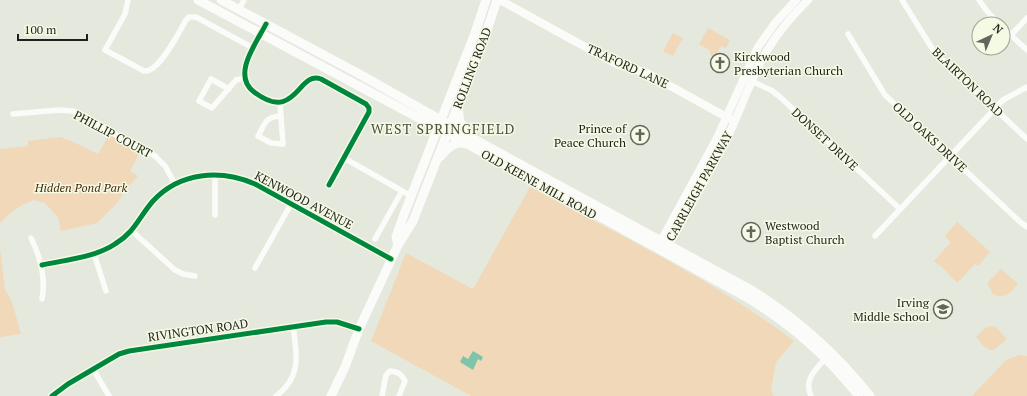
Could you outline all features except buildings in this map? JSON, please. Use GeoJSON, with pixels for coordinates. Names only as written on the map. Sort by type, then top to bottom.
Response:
{"type":"FeatureCollection","features":[{"type":"Feature","properties":{"kind":"main road","name":"OLD KEENE MILL ROAD"},"geometry":{"type":"LineString","coordinates":[[198,0],[475,143],[663,245],[788,325],[829,355],[870,396]]}},
{"type":"Feature","properties":{"kind":"main road","name":"OLD KEENE MILL ROAD"},"geometry":{"type":"LineString","coordinates":[[221,0],[361,75],[439,125]]}},
{"type":"Feature","properties":{"kind":"main road","name":"ROLLING ROAD"},"geometry":{"type":"LineString","coordinates":[[398,245],[396,237],[475,33],[486,0]]}},
{"type":"Feature","properties":{"kind":"main road","name":"ROLLING ROAD"},"geometry":{"type":"LineString","coordinates":[[331,396],[345,367],[359,329],[398,245],[413,221],[485,36],[497,0]]}},
{"type":"Feature","properties":{"kind":"main road"},"geometry":{"type":"LineString","coordinates":[[458,104],[458,115],[460,122],[475,143]]}},
{"type":"Feature","properties":{"kind":"main road"},"geometry":{"type":"LineString","coordinates":[[436,162],[447,149],[457,143],[475,143]]}},
{"type":"Feature","properties":{"kind":"main road","name":"OLD KEENE MILL ROAD"},"geometry":{"type":"LineString","coordinates":[[829,355],[859,396]]}},
{"type":"Feature","properties":{"kind":"street"},"geometry":{"type":"LineString","coordinates":[[128,0],[125,14],[105,50],[144,72],[148,72],[152,69],[165,55],[186,20],[191,17],[196,17],[253,48]]}},
{"type":"Feature","properties":{"kind":"street"},"geometry":{"type":"LineString","coordinates":[[239,9],[244,0]]}},
{"type":"Feature","properties":{"kind":"street","name":"TRAFORD LANE"},"geometry":{"type":"LineString","coordinates":[[500,0],[618,65],[645,72],[731,119]]}},
{"type":"Feature","properties":{"kind":"street","name":"CARRLEIGH PARKWAY"},"geometry":{"type":"LineString","coordinates":[[748,80],[755,54],[764,38],[796,0]]}},
{"type":"Feature","properties":{"kind":"street","name":"CARRLEIGH PARKWAY"},"geometry":{"type":"LineString","coordinates":[[663,245],[674,236],[716,160],[731,119],[748,80],[776,36],[808,0]]}},
{"type":"Feature","properties":{"kind":"street","name":"BLAIRTON ROAD"},"geometry":{"type":"LineString","coordinates":[[902,0],[935,53],[1027,139]]}},
{"type":"Feature","properties":{"kind":"street"},"geometry":{"type":"LineString","coordinates":[[979,0],[992,16]]}},
{"type":"Feature","properties":{"kind":"street"},"geometry":{"type":"LineString","coordinates":[[1027,18],[1011,35],[1027,50]]}},
{"type":"Feature","properties":{"kind":"street"},"geometry":{"type":"LineString","coordinates":[[266,24],[246,65],[245,78],[248,86],[253,92],[271,101],[280,103],[290,99],[308,80],[316,78],[321,79],[366,104],[369,108],[329,185]]}},
{"type":"Feature","properties":{"kind":"street","name":"OLD OAKS DRIVE"},"geometry":{"type":"LineString","coordinates":[[848,34],[885,94],[1027,227]]}},
{"type":"Feature","properties":{"kind":"street"},"geometry":{"type":"LineString","coordinates":[[229,89],[211,79],[199,101],[212,108],[229,89],[236,80],[245,78]]}},
{"type":"Feature","properties":{"kind":"street","name":"DONSET DRIVE"},"geometry":{"type":"LineString","coordinates":[[748,80],[771,90],[780,97],[900,209]]}},
{"type":"Feature","properties":{"kind":"street"},"geometry":{"type":"LineString","coordinates":[[875,236],[994,109],[1007,97],[1027,87]]}},
{"type":"Feature","properties":{"kind":"street"},"geometry":{"type":"LineString","coordinates":[[280,103],[283,144],[271,143],[258,136],[267,120],[271,117],[280,116]]}},
{"type":"Feature","properties":{"kind":"street","name":"PHILLIP COURT"},"geometry":{"type":"LineString","coordinates":[[13,114],[59,110],[73,111],[155,156],[166,166],[175,184]]}},
{"type":"Feature","properties":{"kind":"street"},"geometry":{"type":"LineString","coordinates":[[344,158],[411,196]]}},
{"type":"Feature","properties":{"kind":"street"},"geometry":{"type":"LineString","coordinates":[[215,174],[215,215]]}},
{"type":"Feature","properties":{"kind":"street","name":"KENWOOD AVENUE"},"geometry":{"type":"LineString","coordinates":[[42,265],[94,254],[114,246],[132,231],[154,201],[175,184],[196,177],[215,174],[228,175],[246,180],[392,259]]}},
{"type":"Feature","properties":{"kind":"street"},"geometry":{"type":"LineString","coordinates":[[374,239],[402,191]]}},
{"type":"Feature","properties":{"kind":"street"},"geometry":{"type":"LineString","coordinates":[[255,268],[291,204]]}},
{"type":"Feature","properties":{"kind":"street"},"geometry":{"type":"LineString","coordinates":[[132,231],[175,270],[183,274],[195,276]]}},
{"type":"Feature","properties":{"kind":"street"},"geometry":{"type":"LineString","coordinates":[[31,238],[42,265],[42,299]]}},
{"type":"Feature","properties":{"kind":"street"},"geometry":{"type":"LineString","coordinates":[[94,254],[106,290]]}},
{"type":"Feature","properties":{"kind":"street","name":"RIVINGTON ROAD"},"geometry":{"type":"LineString","coordinates":[[52,396],[68,384],[93,369],[119,354],[129,351],[293,326],[331,322],[341,323],[359,329]]}},
{"type":"Feature","properties":{"kind":"street"},"geometry":{"type":"LineString","coordinates":[[276,396],[290,382],[295,371],[296,355],[293,326]]}},
{"type":"Feature","properties":{"kind":"street"},"geometry":{"type":"LineString","coordinates":[[811,396],[808,387],[809,378],[829,355]]}},
{"type":"Feature","properties":{"kind":"street"},"geometry":{"type":"LineString","coordinates":[[93,369],[109,396]]}},
{"type":"Feature","properties":{"kind":"street"},"geometry":{"type":"LineString","coordinates":[[382,396],[386,375],[390,371],[398,372],[403,376],[405,381],[399,396]]}},
{"type":"Feature","properties":{"kind":"green space"},"geometry":{"type":"Polygon","coordinates":[[[708,28],[730,40],[726,48],[721,46],[717,53],[720,56],[719,58],[713,59],[709,50],[699,44],[708,28]]]}},
{"type":"Feature","properties":{"kind":"green space"},"geometry":{"type":"Polygon","coordinates":[[[673,33],[683,38],[673,56],[663,51],[673,33]]]}},
{"type":"Feature","properties":{"kind":"green space","name":"Hidden Pond Park"},"geometry":{"type":"Polygon","coordinates":[[[109,135],[140,152],[130,171],[138,176],[117,203],[97,223],[61,231],[58,217],[45,203],[34,200],[22,205],[9,214],[0,223],[0,149],[28,146],[28,141],[60,137],[98,154],[109,135]]]}},
{"type":"Feature","properties":{"kind":"green space"},"geometry":{"type":"Polygon","coordinates":[[[530,187],[631,240],[698,278],[763,319],[794,341],[776,362],[771,390],[774,396],[471,396],[371,341],[406,253],[473,289],[530,187]]]}},
{"type":"Feature","properties":{"kind":"green space"},"geometry":{"type":"Polygon","coordinates":[[[957,222],[990,252],[978,266],[975,264],[957,283],[940,265],[939,266],[934,261],[951,242],[945,236],[957,222]]]}},
{"type":"Feature","properties":{"kind":"green space"},"geometry":{"type":"Polygon","coordinates":[[[0,248],[5,290],[12,302],[21,334],[0,337],[0,248]]]}},
{"type":"Feature","properties":{"kind":"green space"},"geometry":{"type":"Polygon","coordinates":[[[1001,269],[1018,284],[1004,296],[997,296],[993,294],[987,283],[1001,269]]]}},
{"type":"Feature","properties":{"kind":"green space"},"geometry":{"type":"Polygon","coordinates":[[[991,326],[996,327],[1007,339],[994,350],[986,348],[976,337],[985,328],[991,326]]]}},
{"type":"Feature","properties":{"kind":"green space"},"geometry":{"type":"Polygon","coordinates":[[[1019,355],[1027,356],[1027,396],[972,396],[1006,360],[1019,355]]]}},
{"type":"Feature","properties":{"kind":"shaded area"},"geometry":{"type":"Polygon","coordinates":[[[473,351],[483,357],[481,361],[478,359],[473,370],[460,362],[463,356],[468,359],[473,351]]]}},
{"type":"Feature","properties":{"kind":"cycle path"},"geometry":{"type":"LineString","coordinates":[[266,24],[252,49],[245,68],[245,77],[248,85],[254,92],[268,100],[279,102],[288,100],[313,78],[321,79],[366,104],[369,108],[369,112],[329,185]]}},
{"type":"Feature","properties":{"kind":"cycle path"},"geometry":{"type":"LineString","coordinates":[[42,265],[80,258],[99,252],[115,244],[127,234],[153,201],[164,191],[175,184],[188,179],[214,175],[242,179],[255,184],[391,259]]}},
{"type":"Feature","properties":{"kind":"cycle path"},"geometry":{"type":"LineString","coordinates":[[52,396],[68,384],[119,354],[129,351],[326,322],[337,322],[359,329]]}},
{"type":"Feature","properties":{"kind":"place","name":"Kirckwood Presbyterian Church"},"geometry":{"type":"Point","coordinates":[720,63]}},
{"type":"Feature","properties":{"kind":"place","name":"Prince of Peace Church"},"geometry":{"type":"Point","coordinates":[640,135]}},
{"type":"Feature","properties":{"kind":"place","name":"Westwood Baptist Church"},"geometry":{"type":"Point","coordinates":[751,232]}},
{"type":"Feature","properties":{"kind":"place","name":"Irving Middle School"},"geometry":{"type":"Point","coordinates":[943,309]}},
{"type":"Feature","properties":{"kind":"district","name":"WEST SPRINGFIELD"},"geometry":{"type":"Point","coordinates":[443,128]}}]}
